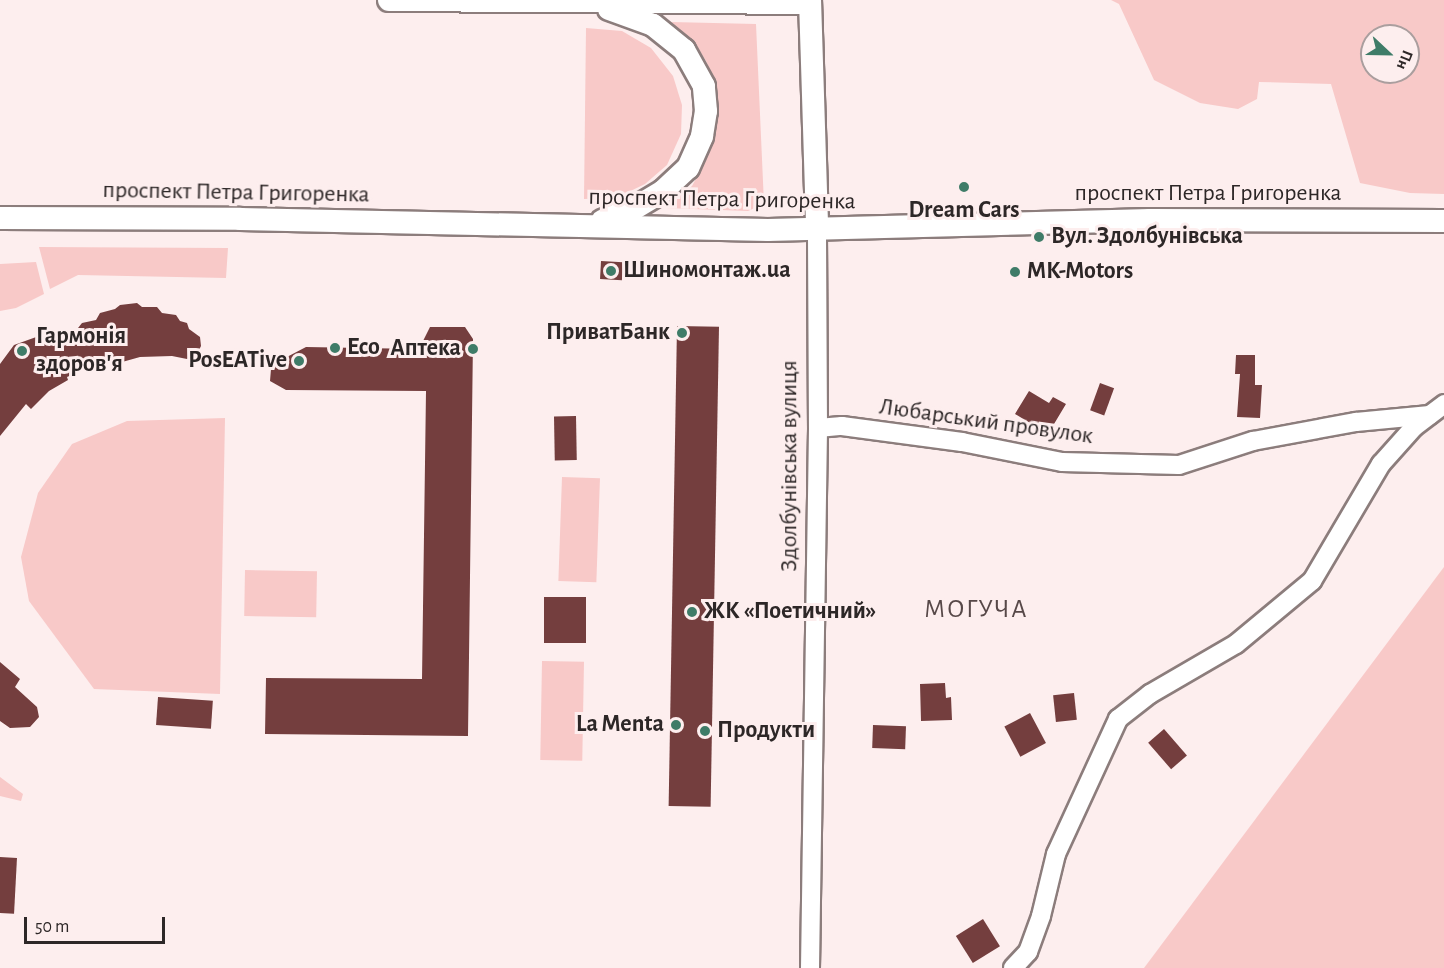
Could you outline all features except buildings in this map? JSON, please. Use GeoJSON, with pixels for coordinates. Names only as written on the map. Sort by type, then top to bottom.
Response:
{"type":"FeatureCollection","features":[{"type":"Feature","properties":{"kind":"main road"},"geometry":{"type":"LineString","coordinates":[[389,0],[594,3],[810,2]]}},
{"type":"Feature","properties":{"kind":"main road","name":"Здолбунівська вулиця"},"geometry":{"type":"LineString","coordinates":[[810,2],[817,230]]}},
{"type":"Feature","properties":{"kind":"main road"},"geometry":{"type":"LineString","coordinates":[[593,225],[635,208],[663,191],[688,168],[702,136],[706,111],[704,86],[684,50],[653,25],[594,3]]}},
{"type":"Feature","properties":{"kind":"main road","name":"проспект Петра Григоренка"},"geometry":{"type":"LineString","coordinates":[[0,218],[228,219],[817,230],[1150,220],[1444,221]]}},
{"type":"Feature","properties":{"kind":"street","name":"Здолбунівська вулиця"},"geometry":{"type":"LineString","coordinates":[[810,968],[818,428],[817,230]]}},
{"type":"Feature","properties":{"kind":"street","name":"Любарський провулок"},"geometry":{"type":"LineString","coordinates":[[818,428],[842,426],[941,439],[1017,451],[1062,462],[1179,465],[1253,441],[1437,410]]}},
{"type":"Feature","properties":{"kind":"street"},"geometry":{"type":"LineString","coordinates":[[1013,968],[1028,952],[1041,916],[1056,854],[1118,719],[1150,694],[1236,644],[1312,581],[1381,464],[1414,427],[1437,410]]}},
{"type":"Feature","properties":{"kind":"shaded area"},"geometry":{"type":"Polygon","coordinates":[[[1111,0],[1444,0],[1444,194],[1410,193],[1360,183],[1331,84],[1259,82],[1257,99],[1238,109],[1200,103],[1154,80],[1119,4],[1111,0]]]}},
{"type":"Feature","properties":{"kind":"shaded area"},"geometry":{"type":"Polygon","coordinates":[[[671,22],[756,24],[764,204],[748,211],[665,208],[692,186],[705,162],[714,135],[718,110],[716,85],[706,61],[694,42],[671,22]]]}},
{"type":"Feature","properties":{"kind":"shaded area"},"geometry":{"type":"Polygon","coordinates":[[[586,28],[622,31],[651,48],[673,76],[682,105],[681,134],[667,165],[645,184],[616,198],[584,199],[586,28]]]}},
{"type":"Feature","properties":{"kind":"shaded area"},"geometry":{"type":"Polygon","coordinates":[[[39,247],[228,248],[226,278],[78,275],[50,289],[39,247]]]}},
{"type":"Feature","properties":{"kind":"shaded area"},"geometry":{"type":"Polygon","coordinates":[[[36,262],[44,294],[16,308],[0,311],[0,264],[36,262]]]}},
{"type":"Feature","properties":{"kind":"shaded area"},"geometry":{"type":"Polygon","coordinates":[[[225,418],[220,694],[94,689],[29,601],[21,557],[38,493],[72,444],[127,421],[225,418]]]}},
{"type":"Feature","properties":{"kind":"shaded area"},"geometry":{"type":"Polygon","coordinates":[[[562,477],[600,478],[596,582],[558,581],[562,477]]]}},
{"type":"Feature","properties":{"kind":"shaded area"},"geometry":{"type":"Polygon","coordinates":[[[1444,567],[1444,968],[1144,968],[1444,567]]]}},
{"type":"Feature","properties":{"kind":"shaded area"},"geometry":{"type":"Polygon","coordinates":[[[245,570],[317,571],[316,617],[244,616],[245,570]]]}},
{"type":"Feature","properties":{"kind":"shaded area"},"geometry":{"type":"Polygon","coordinates":[[[542,661],[584,662],[582,761],[540,760],[542,661]]]}},
{"type":"Feature","properties":{"kind":"shaded area"},"geometry":{"type":"Polygon","coordinates":[[[0,777],[23,794],[21,801],[0,796],[0,777]]]}},
{"type":"Feature","properties":{"kind":"place","name":"Dream Cars"},"geometry":{"type":"Point","coordinates":[964,187]}},
{"type":"Feature","properties":{"kind":"place","name":"Вул. Здолбунівська"},"geometry":{"type":"Point","coordinates":[1039,237]}},
{"type":"Feature","properties":{"kind":"place","name":"Шиномонтаж.ua"},"geometry":{"type":"Point","coordinates":[611,271]}},
{"type":"Feature","properties":{"kind":"place","name":"MK-Motors"},"geometry":{"type":"Point","coordinates":[1015,272]}},
{"type":"Feature","properties":{"kind":"place","name":"ПриватБанк"},"geometry":{"type":"Point","coordinates":[682,333]}},
{"type":"Feature","properties":{"kind":"place","name":"Eco"},"geometry":{"type":"Point","coordinates":[335,348]}},
{"type":"Feature","properties":{"kind":"place","name":"Аптека"},"geometry":{"type":"Point","coordinates":[473,349]}},
{"type":"Feature","properties":{"kind":"place","name":"Гармонія здоров'я"},"geometry":{"type":"Point","coordinates":[22,351]}},
{"type":"Feature","properties":{"kind":"place","name":"PosEATive"},"geometry":{"type":"Point","coordinates":[299,361]}},
{"type":"Feature","properties":{"kind":"place","name":"ЖК «Поетичний»"},"geometry":{"type":"Point","coordinates":[692,612]}},
{"type":"Feature","properties":{"kind":"place","name":"La Menta"},"geometry":{"type":"Point","coordinates":[676,725]}},
{"type":"Feature","properties":{"kind":"place","name":"Продукти"},"geometry":{"type":"Point","coordinates":[705,731]}},
{"type":"Feature","properties":{"kind":"district","name":"МОГУЧА"},"geometry":{"type":"Point","coordinates":[976,610]}}]}
